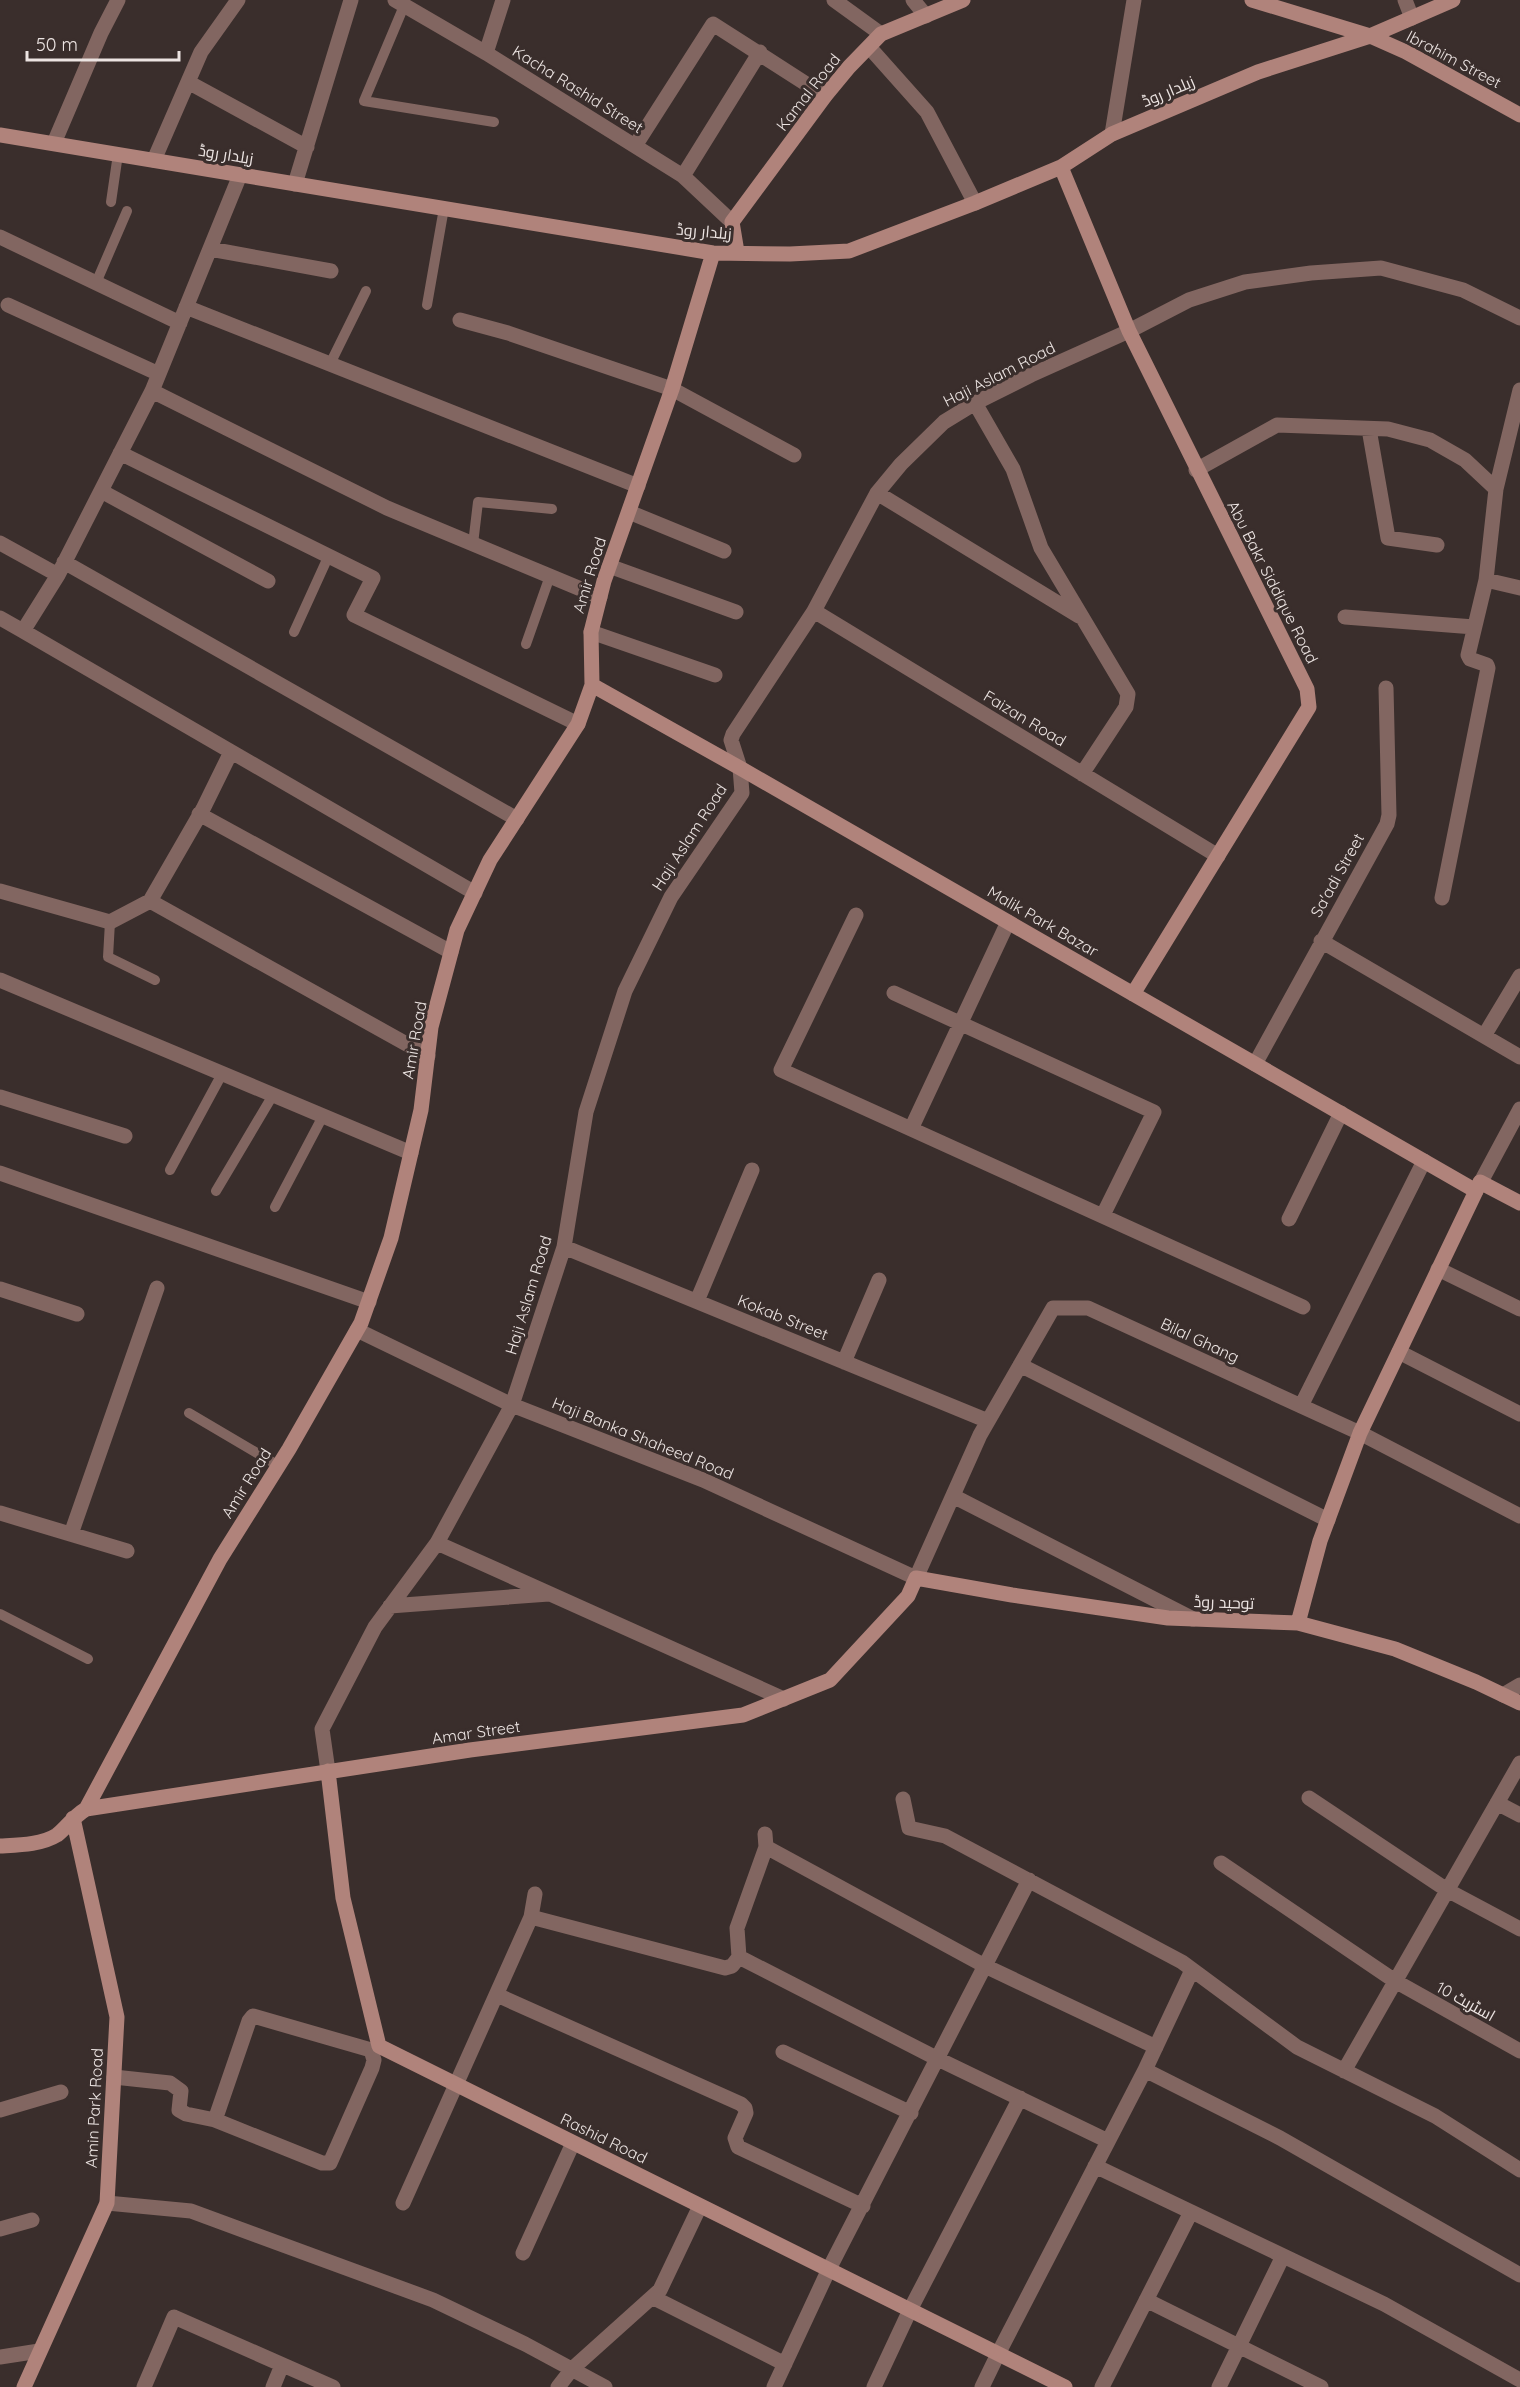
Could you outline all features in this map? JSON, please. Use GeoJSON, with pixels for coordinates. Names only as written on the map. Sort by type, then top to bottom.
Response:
{"type":"FeatureCollection","features":[{"type":"Feature","properties":{"kind":"street"},"geometry":{"type":"LineString","coordinates":[[54,143],[101,33],[118,0]]}},
{"type":"Feature","properties":{"kind":"street"},"geometry":{"type":"LineString","coordinates":[[154,160],[201,52],[238,0]]}},
{"type":"Feature","properties":{"kind":"street"},"geometry":{"type":"LineString","coordinates":[[295,184],[351,0]]}},
{"type":"Feature","properties":{"kind":"street"},"geometry":{"type":"LineString","coordinates":[[486,52],[503,0]]}},
{"type":"Feature","properties":{"kind":"street"},"geometry":{"type":"LineString","coordinates":[[834,0],[881,34],[963,0]]}},
{"type":"Feature","properties":{"kind":"street"},"geometry":{"type":"LineString","coordinates":[[913,0],[926,16]]}},
{"type":"Feature","properties":{"kind":"street"},"geometry":{"type":"LineString","coordinates":[[1112,134],[1134,0]]}},
{"type":"Feature","properties":{"kind":"street"},"geometry":{"type":"LineString","coordinates":[[1252,0],[1281,4],[1370,36]]}},
{"type":"Feature","properties":{"kind":"street"},"geometry":{"type":"LineString","coordinates":[[1405,0],[1412,18]]}},
{"type":"Feature","properties":{"kind":"street","name":"زیلدار روڈ"},"geometry":{"type":"LineString","coordinates":[[0,135],[713,253],[790,254],[849,250],[975,203],[1061,167],[1112,134],[1258,72],[1370,36],[1453,0]]}},
{"type":"Feature","properties":{"kind":"street","name":"Kacha Rashid Street"},"geometry":{"type":"LineString","coordinates":[[399,3],[486,52],[683,176],[732,222]]}},
{"type":"Feature","properties":{"kind":"street"},"geometry":{"type":"LineString","coordinates":[[635,146],[713,24],[760,52],[825,96]]}},
{"type":"Feature","properties":{"kind":"street","name":"Kamal Road"},"geometry":{"type":"LineString","coordinates":[[732,222],[825,96],[881,34]]}},
{"type":"Feature","properties":{"kind":"street","name":"Ibrahim Street"},"geometry":{"type":"LineString","coordinates":[[1370,36],[1406,52],[1520,115]]}},
{"type":"Feature","properties":{"kind":"street"},"geometry":{"type":"LineString","coordinates":[[870,48],[927,112],[975,203]]}},
{"type":"Feature","properties":{"kind":"street"},"geometry":{"type":"LineString","coordinates":[[683,176],[760,52]]}},
{"type":"Feature","properties":{"kind":"street"},"geometry":{"type":"LineString","coordinates":[[188,82],[307,147]]}},
{"type":"Feature","properties":{"kind":"street","name":"Abu Bakr Siddique Road"},"geometry":{"type":"LineString","coordinates":[[1061,167],[1129,331],[1196,470],[1307,689],[1309,707],[1133,994]]}},
{"type":"Feature","properties":{"kind":"street"},"geometry":{"type":"LineString","coordinates":[[23,631],[61,568],[152,391],[240,175]]}},
{"type":"Feature","properties":{"kind":"street"},"geometry":{"type":"LineString","coordinates":[[732,222],[737,252]]}},
{"type":"Feature","properties":{"kind":"street"},"geometry":{"type":"LineString","coordinates":[[0,237],[180,323]]}},
{"type":"Feature","properties":{"kind":"street"},"geometry":{"type":"LineString","coordinates":[[210,249],[331,271]]}},
{"type":"Feature","properties":{"kind":"street","name":"Amir Road"},"geometry":{"type":"LineString","coordinates":[[79,1813],[220,1559],[279,1466],[357,1330],[369,1302],[391,1238],[421,1110],[431,1027],[457,930],[490,860],[578,724],[592,685],[591,632],[600,597],[672,389],[713,253]]}},
{"type":"Feature","properties":{"kind":"street","name":"Haji Aslam Road"},"geometry":{"type":"LineString","coordinates":[[328,1771],[322,1729],[375,1627],[437,1543],[512,1406],[564,1247],[586,1112],[624,991],[671,897],[742,794],[740,768],[732,747],[733,734],[814,611],[877,493],[901,464],[944,422],[975,403],[1129,331],[1189,300],[1245,282],[1311,273],[1381,268],[1463,290],[1520,318]]}},
{"type":"Feature","properties":{"kind":"street"},"geometry":{"type":"LineString","coordinates":[[9,305],[159,374]]}},
{"type":"Feature","properties":{"kind":"street"},"geometry":{"type":"LineString","coordinates":[[186,307],[638,486]]}},
{"type":"Feature","properties":{"kind":"street"},"geometry":{"type":"LineString","coordinates":[[460,320],[508,333],[672,389],[794,455]]}},
{"type":"Feature","properties":{"kind":"street"},"geometry":{"type":"LineString","coordinates":[[1442,898],[1488,668],[1487,665],[1470,659],[1468,655],[1486,579],[1496,489],[1520,390]]}},
{"type":"Feature","properties":{"kind":"street"},"geometry":{"type":"LineString","coordinates":[[152,391],[387,508],[600,597]]}},
{"type":"Feature","properties":{"kind":"street"},"geometry":{"type":"LineString","coordinates":[[975,403],[1013,469],[1041,548],[1128,694],[1128,700],[1082,774]]}},
{"type":"Feature","properties":{"kind":"street"},"geometry":{"type":"LineString","coordinates":[[1196,470],[1277,425],[1388,429],[1430,440],[1465,460],[1496,489]]}},
{"type":"Feature","properties":{"kind":"street"},"geometry":{"type":"LineString","coordinates":[[1369,429],[1388,538],[1437,545]]}},
{"type":"Feature","properties":{"kind":"street"},"geometry":{"type":"LineString","coordinates":[[120,453],[373,578],[354,615],[578,724]]}},
{"type":"Feature","properties":{"kind":"street"},"geometry":{"type":"LineString","coordinates":[[101,490],[268,581]]}},
{"type":"Feature","properties":{"kind":"street"},"geometry":{"type":"LineString","coordinates":[[877,493],[1082,618]]}},
{"type":"Feature","properties":{"kind":"street"},"geometry":{"type":"LineString","coordinates":[[629,512],[724,551]]}},
{"type":"Feature","properties":{"kind":"street"},"geometry":{"type":"LineString","coordinates":[[0,543],[61,568],[518,819]]}},
{"type":"Feature","properties":{"kind":"street"},"geometry":{"type":"LineString","coordinates":[[609,566],[736,612]]}},
{"type":"Feature","properties":{"kind":"street"},"geometry":{"type":"LineString","coordinates":[[1486,579],[1520,588]]}},
{"type":"Feature","properties":{"kind":"street","name":"Faizan Road"},"geometry":{"type":"LineString","coordinates":[[814,611],[1218,856]]}},
{"type":"Feature","properties":{"kind":"street"},"geometry":{"type":"LineString","coordinates":[[1344,617],[1474,627]]}},
{"type":"Feature","properties":{"kind":"street"},"geometry":{"type":"LineString","coordinates":[[0,618],[475,893]]}},
{"type":"Feature","properties":{"kind":"street"},"geometry":{"type":"LineString","coordinates":[[591,632],[715,675]]}},
{"type":"Feature","properties":{"kind":"street","name":"Malik Park Bazar"},"geometry":{"type":"LineString","coordinates":[[592,685],[1424,1161],[1478,1187],[1520,1203]]}},
{"type":"Feature","properties":{"kind":"street","name":"Sa'adi Street"},"geometry":{"type":"LineString","coordinates":[[1255,1064],[1387,824],[1389,815],[1386,688]]}},
{"type":"Feature","properties":{"kind":"street"},"geometry":{"type":"LineString","coordinates":[[0,891],[110,922],[150,901],[200,814],[231,752]]}},
{"type":"Feature","properties":{"kind":"street"},"geometry":{"type":"LineString","coordinates":[[200,814],[452,952]]}},
{"type":"Feature","properties":{"kind":"street"},"geometry":{"type":"LineString","coordinates":[[150,901],[428,1056]]}},
{"type":"Feature","properties":{"kind":"street"},"geometry":{"type":"LineString","coordinates":[[856,915],[781,1070],[1303,1307]]}},
{"type":"Feature","properties":{"kind":"street"},"geometry":{"type":"LineString","coordinates":[[911,1129],[1008,922]]}},
{"type":"Feature","properties":{"kind":"street"},"geometry":{"type":"LineString","coordinates":[[1321,942],[1520,1057]]}},
{"type":"Feature","properties":{"kind":"street"},"geometry":{"type":"LineString","coordinates":[[1484,1036],[1520,976]]}},
{"type":"Feature","properties":{"kind":"street"},"geometry":{"type":"LineString","coordinates":[[0,980],[411,1153]]}},
{"type":"Feature","properties":{"kind":"street"},"geometry":{"type":"LineString","coordinates":[[894,993],[1154,1112],[1103,1215]]}},
{"type":"Feature","properties":{"kind":"street"},"geometry":{"type":"LineString","coordinates":[[0,1097],[125,1136]]}},
{"type":"Feature","properties":{"kind":"street"},"geometry":{"type":"LineString","coordinates":[[1298,1623],[1328,1520],[1360,1433],[1478,1187],[1520,1109]]}},
{"type":"Feature","properties":{"kind":"street"},"geometry":{"type":"LineString","coordinates":[[1289,1219],[1341,1113]]}},
{"type":"Feature","properties":{"kind":"street"},"geometry":{"type":"LineString","coordinates":[[1301,1406],[1424,1161]]}},
{"type":"Feature","properties":{"kind":"street"},"geometry":{"type":"LineString","coordinates":[[697,1301],[752,1170]]}},
{"type":"Feature","properties":{"kind":"street"},"geometry":{"type":"LineString","coordinates":[[0,1173],[369,1302]]}},
{"type":"Feature","properties":{"kind":"street","name":"Kokab Street"},"geometry":{"type":"LineString","coordinates":[[564,1247],[988,1421]]}},
{"type":"Feature","properties":{"kind":"street"},"geometry":{"type":"LineString","coordinates":[[1438,1269],[1520,1310]]}},
{"type":"Feature","properties":{"kind":"street"},"geometry":{"type":"LineString","coordinates":[[844,1362],[879,1280]]}},
{"type":"Feature","properties":{"kind":"street"},"geometry":{"type":"LineString","coordinates":[[71,1534],[157,1288]]}},
{"type":"Feature","properties":{"kind":"street"},"geometry":{"type":"LineString","coordinates":[[0,1289],[77,1314]]}},
{"type":"Feature","properties":{"kind":"street","name":"Bilal Ghang"},"geometry":{"type":"LineString","coordinates":[[916,1578],[988,1421],[1053,1308],[1088,1308],[1360,1433],[1520,1516]]}},
{"type":"Feature","properties":{"kind":"street","name":"Haji Banka Shaheed Road"},"geometry":{"type":"LineString","coordinates":[[357,1330],[512,1406],[703,1480],[916,1578]]}},
{"type":"Feature","properties":{"kind":"street"},"geometry":{"type":"LineString","coordinates":[[1399,1352],[1520,1414]]}},
{"type":"Feature","properties":{"kind":"street"},"geometry":{"type":"LineString","coordinates":[[1020,1365],[1328,1520]]}},
{"type":"Feature","properties":{"kind":"street"},"geometry":{"type":"LineString","coordinates":[[953,1496],[1193,1619]]}},
{"type":"Feature","properties":{"kind":"street"},"geometry":{"type":"LineString","coordinates":[[0,1513],[127,1551]]}},
{"type":"Feature","properties":{"kind":"street"},"geometry":{"type":"LineString","coordinates":[[437,1543],[784,1698]]}},
{"type":"Feature","properties":{"kind":"street","name":"توحید روڈ"},"geometry":{"type":"LineString","coordinates":[[916,1578],[1134,1613],[1193,1619],[1298,1623],[1395,1649],[1476,1682],[1520,1703]]}},
{"type":"Feature","properties":{"kind":"street","name":"Amar Street"},"geometry":{"type":"LineString","coordinates":[[79,1813],[328,1771],[743,1715],[830,1680],[908,1596],[916,1578]]}},
{"type":"Feature","properties":{"kind":"street"},"geometry":{"type":"LineString","coordinates":[[390,1606],[552,1594]]}},
{"type":"Feature","properties":{"kind":"street"},"geometry":{"type":"LineString","coordinates":[[1503,1695],[1520,1686]]}},
{"type":"Feature","properties":{"kind":"street"},"geometry":{"type":"LineString","coordinates":[[1344,2070],[1520,1763]]}},
{"type":"Feature","properties":{"kind":"street"},"geometry":{"type":"LineString","coordinates":[[114,2077],[170,2083],[181,2091],[179,2110],[186,2114],[215,2120],[322,2163],[330,2163],[372,2068],[375,2048],[343,1898],[328,1771]]}},
{"type":"Feature","properties":{"kind":"street"},"geometry":{"type":"LineString","coordinates":[[1309,1798],[1447,1890],[1520,1929]]}},
{"type":"Feature","properties":{"kind":"street"},"geometry":{"type":"LineString","coordinates":[[903,1799],[909,1828],[945,1836],[1182,1962],[1297,2047],[1436,2116],[1520,2170]]}},
{"type":"Feature","properties":{"kind":"street"},"geometry":{"type":"LineString","coordinates":[[1497,1803],[1520,1815]]}},
{"type":"Feature","properties":{"kind":"street"},"geometry":{"type":"LineString","coordinates":[[0,1846],[28,1845],[57,1835],[79,1813]]}},
{"type":"Feature","properties":{"kind":"street","name":"Amin Park Road"},"geometry":{"type":"LineString","coordinates":[[24,2387],[107,2202],[117,2017],[79,1813]]}},
{"type":"Feature","properties":{"kind":"street"},"geometry":{"type":"LineString","coordinates":[[531,1917],[725,1968],[732,1966],[739,1957],[737,1928],[765,1840],[985,1966],[1156,2047]]}},
{"type":"Feature","properties":{"kind":"street","name":"اسٹریٹ 10"},"geometry":{"type":"LineString","coordinates":[[1221,1863],[1395,1981],[1520,2051]]}},
{"type":"Feature","properties":{"kind":"street"},"geometry":{"type":"LineString","coordinates":[[774,2387],[829,2269],[1029,1880]]}},
{"type":"Feature","properties":{"kind":"street"},"geometry":{"type":"LineString","coordinates":[[404,2203],[531,1917],[535,1894]]}},
{"type":"Feature","properties":{"kind":"street"},"geometry":{"type":"LineString","coordinates":[[739,1957],[938,2059],[1108,2141]]}},
{"type":"Feature","properties":{"kind":"street"},"geometry":{"type":"LineString","coordinates":[[982,2387],[1145,2070],[1192,1970]]}},
{"type":"Feature","properties":{"kind":"street"},"geometry":{"type":"LineString","coordinates":[[497,1995],[741,2104],[746,2113],[735,2138],[738,2147],[863,2206]]}},
{"type":"Feature","properties":{"kind":"street"},"geometry":{"type":"LineString","coordinates":[[215,2120],[249,2021],[253,2016],[375,2048]]}},
{"type":"Feature","properties":{"kind":"street","name":"Rashid Road"},"geometry":{"type":"LineString","coordinates":[[375,2048],[457,2085],[1065,2387]]}},
{"type":"Feature","properties":{"kind":"street"},"geometry":{"type":"LineString","coordinates":[[783,2052],[910,2113]]}},
{"type":"Feature","properties":{"kind":"street"},"geometry":{"type":"LineString","coordinates":[[1145,2070],[1280,2138],[1520,2275]]}},
{"type":"Feature","properties":{"kind":"street"},"geometry":{"type":"LineString","coordinates":[[0,2110],[61,2092]]}},
{"type":"Feature","properties":{"kind":"street"},"geometry":{"type":"LineString","coordinates":[[874,2387],[910,2310],[1020,2098]]}},
{"type":"Feature","properties":{"kind":"street"},"geometry":{"type":"LineString","coordinates":[[523,2253],[573,2143]]}},
{"type":"Feature","properties":{"kind":"street"},"geometry":{"type":"LineString","coordinates":[[1095,2166],[1384,2304],[1520,2380]]}},
{"type":"Feature","properties":{"kind":"street"},"geometry":{"type":"LineString","coordinates":[[107,2202],[191,2211],[433,2300],[525,2344],[605,2387]]}},
{"type":"Feature","properties":{"kind":"street"},"geometry":{"type":"LineString","coordinates":[[558,2387],[572,2369],[660,2290],[700,2206]]}},
{"type":"Feature","properties":{"kind":"street"},"geometry":{"type":"LineString","coordinates":[[1102,2387],[1191,2212]]}},
{"type":"Feature","properties":{"kind":"street"},"geometry":{"type":"LineString","coordinates":[[0,2229],[32,2220]]}},
{"type":"Feature","properties":{"kind":"street"},"geometry":{"type":"LineString","coordinates":[[1219,2387],[1283,2256]]}},
{"type":"Feature","properties":{"kind":"street"},"geometry":{"type":"LineString","coordinates":[[652,2297],[785,2364]]}},
{"type":"Feature","properties":{"kind":"street"},"geometry":{"type":"LineString","coordinates":[[1146,2300],[1321,2387]]}},
{"type":"Feature","properties":{"kind":"street"},"geometry":{"type":"LineString","coordinates":[[144,2387],[174,2317],[333,2387]]}},
{"type":"Feature","properties":{"kind":"street"},"geometry":{"type":"LineString","coordinates":[[0,2357],[39,2351]]}},
{"type":"Feature","properties":{"kind":"street"},"geometry":{"type":"LineString","coordinates":[[273,2387],[282,2365]]}},
{"type":"Feature","properties":{"kind":"lane"},"geometry":{"type":"LineString","coordinates":[[399,3],[364,101],[494,122]]}},
{"type":"Feature","properties":{"kind":"lane"},"geometry":{"type":"LineString","coordinates":[[111,202],[118,154]]}},
{"type":"Feature","properties":{"kind":"lane"},"geometry":{"type":"LineString","coordinates":[[427,305],[444,208]]}},
{"type":"Feature","properties":{"kind":"lane"},"geometry":{"type":"LineString","coordinates":[[96,283],[127,212]]}},
{"type":"Feature","properties":{"kind":"lane"},"geometry":{"type":"LineString","coordinates":[[330,364],[366,291]]}},
{"type":"Feature","properties":{"kind":"lane"},"geometry":{"type":"LineString","coordinates":[[474,544],[478,502],[552,509]]}},
{"type":"Feature","properties":{"kind":"lane"},"geometry":{"type":"LineString","coordinates":[[294,632],[329,555]]}},
{"type":"Feature","properties":{"kind":"lane"},"geometry":{"type":"LineString","coordinates":[[526,644],[550,576]]}},
{"type":"Feature","properties":{"kind":"lane"},"geometry":{"type":"LineString","coordinates":[[110,922],[108,957],[155,980]]}},
{"type":"Feature","properties":{"kind":"lane"},"geometry":{"type":"LineString","coordinates":[[170,1170],[222,1074]]}},
{"type":"Feature","properties":{"kind":"lane"},"geometry":{"type":"LineString","coordinates":[[216,1191],[273,1095]]}},
{"type":"Feature","properties":{"kind":"lane"},"geometry":{"type":"LineString","coordinates":[[275,1208],[323,1116]]}},
{"type":"Feature","properties":{"kind":"lane"},"geometry":{"type":"LineString","coordinates":[[189,1413],[279,1466]]}},
{"type":"Feature","properties":{"kind":"lane"},"geometry":{"type":"LineString","coordinates":[[0,1614],[88,1659]]}}]}
